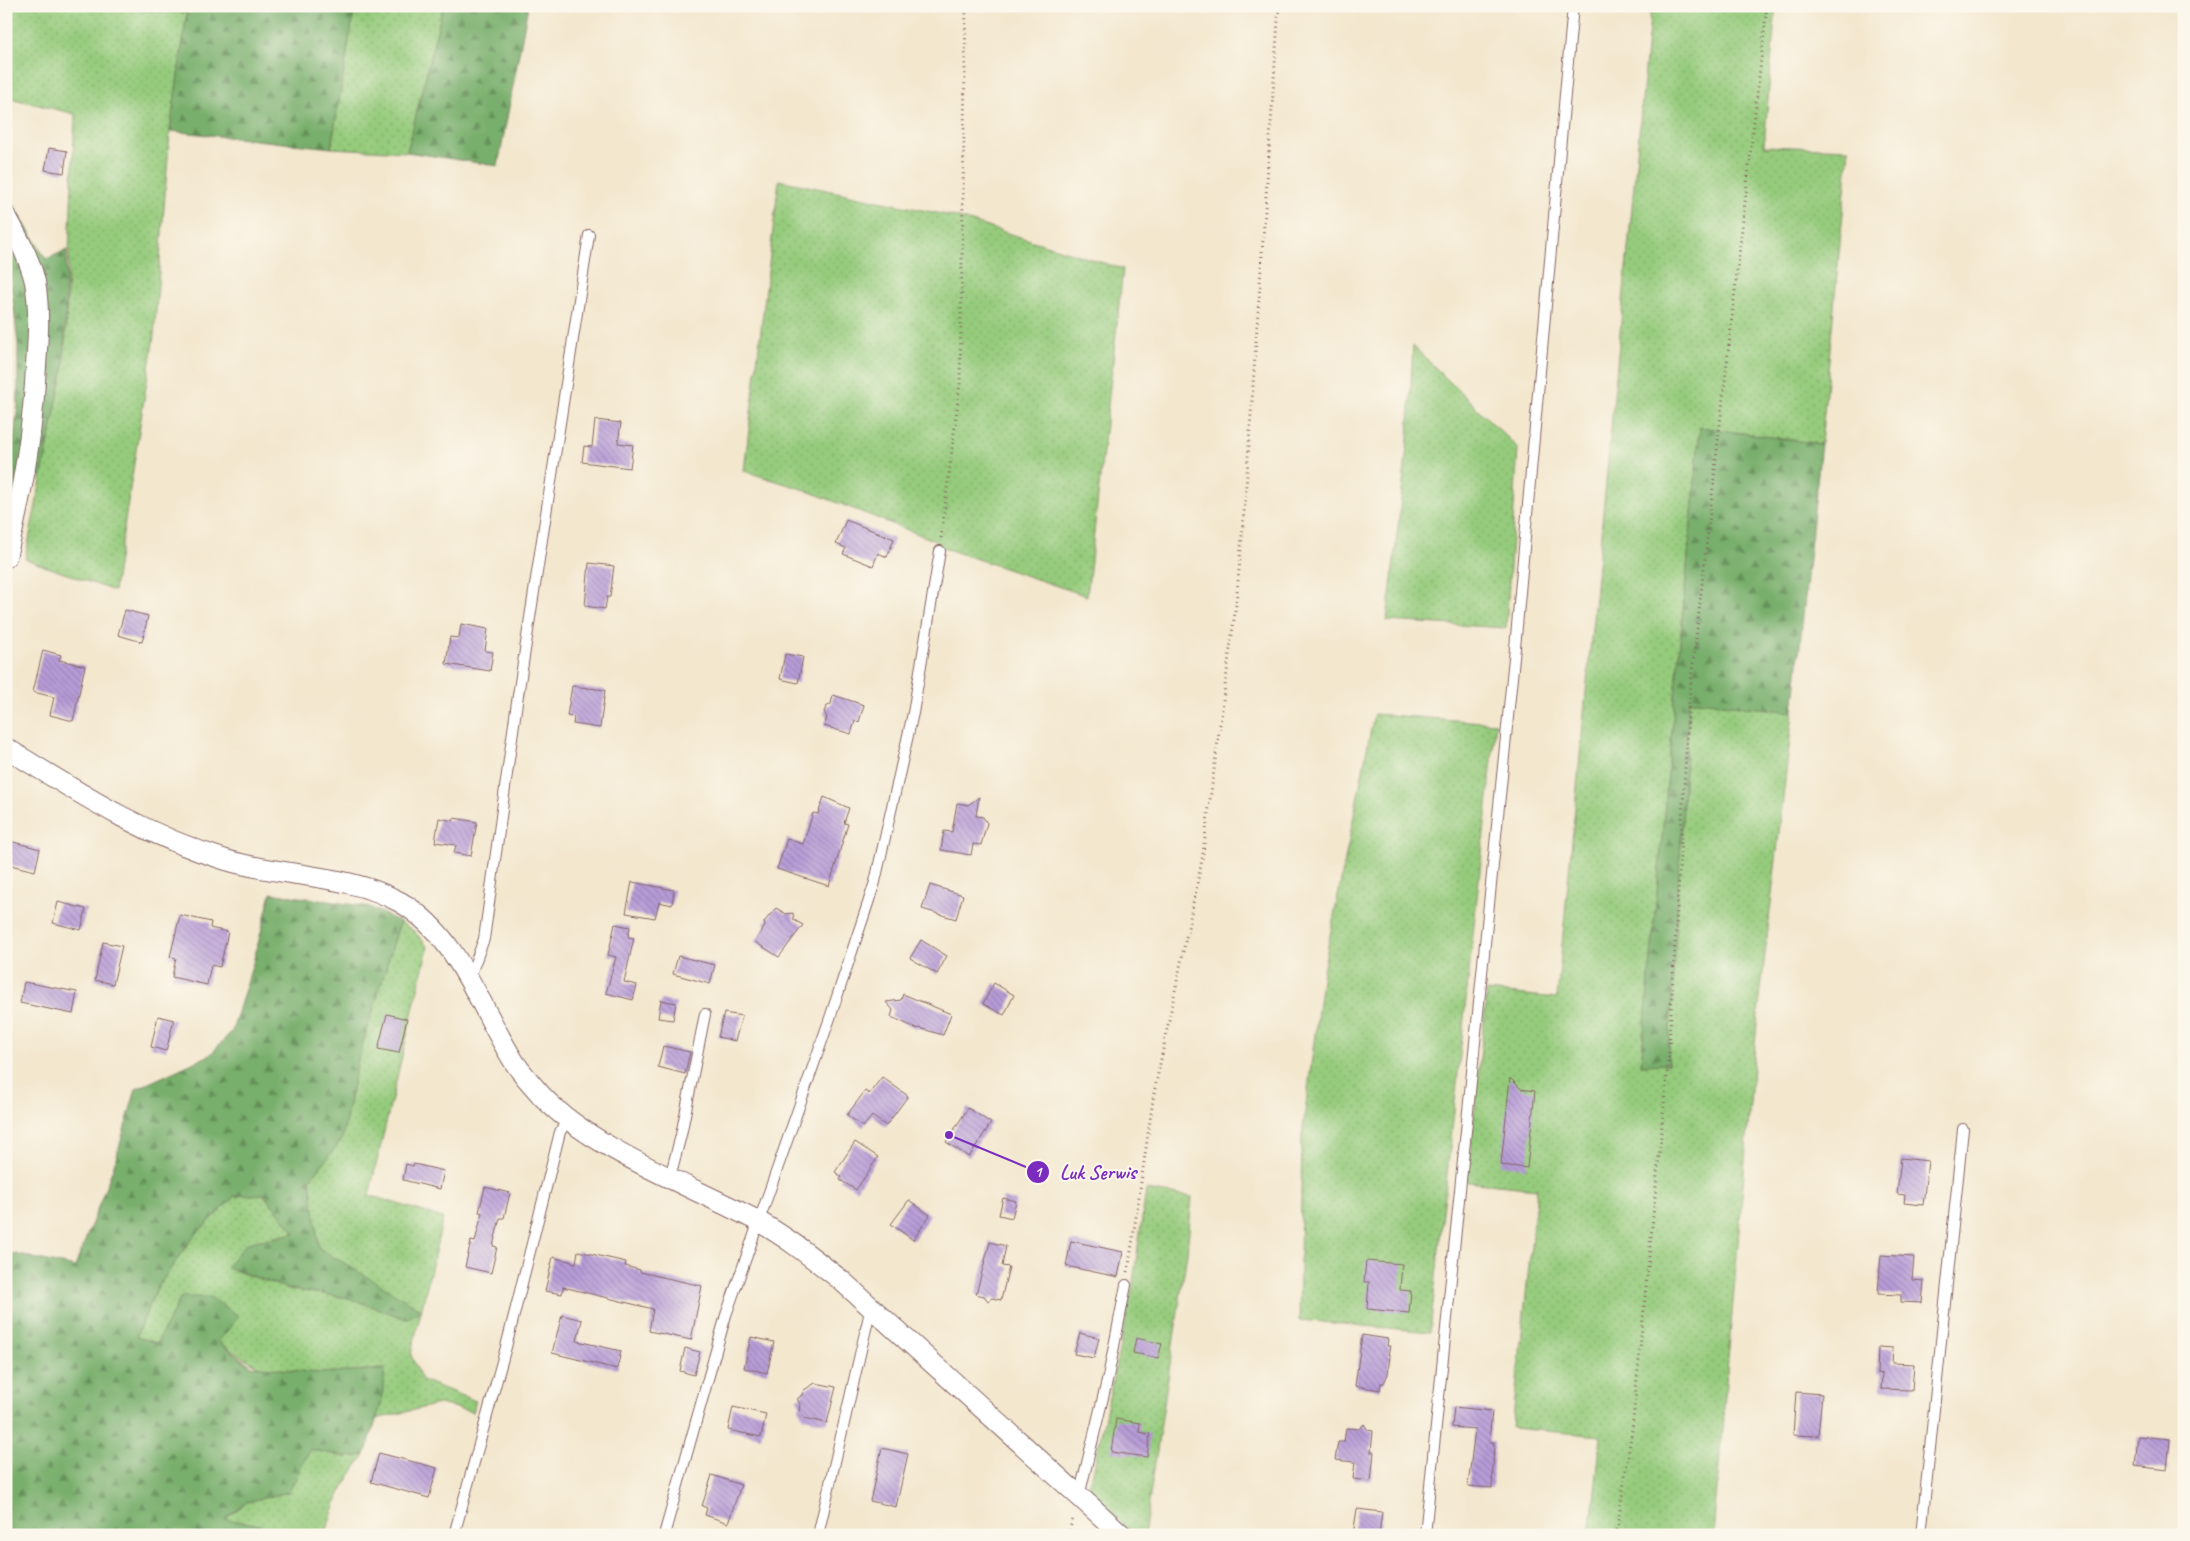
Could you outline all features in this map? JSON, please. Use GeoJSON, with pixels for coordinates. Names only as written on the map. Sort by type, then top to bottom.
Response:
{"type":"FeatureCollection","features":[{"type":"Feature","properties":{"kind":"street"},"geometry":{"type":"LineString","coordinates":[[6,216],[20,240],[34,281],[39,319],[33,422],[22,496],[6,557]]}},
{"type":"Feature","properties":{"kind":"street"},"geometry":{"type":"LineString","coordinates":[[6,748],[115,814],[181,844],[260,870],[340,881],[370,889],[400,902],[426,921],[454,954],[522,1073],[567,1120],[670,1177],[757,1221],[800,1248],[871,1307],[1122,1535]]}},
{"type":"Feature","properties":{"kind":"lane"},"geometry":{"type":"LineString","coordinates":[[1425,1535],[1515,648],[1572,6]]}},
{"type":"Feature","properties":{"kind":"lane"},"geometry":{"type":"LineString","coordinates":[[468,980],[484,939],[517,702],[589,235]]}},
{"type":"Feature","properties":{"kind":"lane"},"geometry":{"type":"LineString","coordinates":[[664,1535],[726,1315],[757,1221],[830,1018],[875,882],[913,713],[940,551]]}},
{"type":"Feature","properties":{"kind":"lane"},"geometry":{"type":"LineString","coordinates":[[670,1177],[681,1135],[705,1014]]}},
{"type":"Feature","properties":{"kind":"lane"},"geometry":{"type":"LineString","coordinates":[[454,1535],[506,1347],[560,1132],[567,1120]]}},
{"type":"Feature","properties":{"kind":"lane"},"geometry":{"type":"LineString","coordinates":[[1921,1535],[1963,1129]]}},
{"type":"Feature","properties":{"kind":"lane"},"geometry":{"type":"LineString","coordinates":[[1079,1496],[1106,1386],[1126,1285]]}},
{"type":"Feature","properties":{"kind":"lane"},"geometry":{"type":"LineString","coordinates":[[818,1535],[871,1307]]}},
{"type":"Feature","properties":{"kind":"path"},"geometry":{"type":"LineString","coordinates":[[940,551],[960,384],[966,6]]}},
{"type":"Feature","properties":{"kind":"path"},"geometry":{"type":"LineString","coordinates":[[1126,1285],[1154,1092],[1202,860],[1236,604],[1246,502],[1279,6]]}},
{"type":"Feature","properties":{"kind":"path"},"geometry":{"type":"LineString","coordinates":[[1616,1535],[1632,1430],[1668,1064],[1690,700],[1767,6]]}},
{"type":"Feature","properties":{"kind":"green space"},"geometry":{"type":"Polygon","coordinates":[[[15,6],[88,6],[187,13],[170,131],[154,336],[114,591],[25,559],[64,366],[75,114],[6,97],[6,50],[15,6]]]}},
{"type":"Feature","properties":{"kind":"green space"},"geometry":{"type":"Polygon","coordinates":[[[88,6],[355,6],[331,148],[170,131],[187,13],[88,6]]]}},
{"type":"Feature","properties":{"kind":"green space"},"geometry":{"type":"Polygon","coordinates":[[[355,6],[443,6],[407,152],[331,148],[355,6]]]}},
{"type":"Feature","properties":{"kind":"green space"},"geometry":{"type":"Polygon","coordinates":[[[443,6],[528,6],[498,166],[407,152],[443,6]]]}},
{"type":"Feature","properties":{"kind":"green space"},"geometry":{"type":"Polygon","coordinates":[[[1651,6],[1776,6],[1764,146],[1849,149],[1821,444],[1700,428],[1641,1065],[1668,1064],[1689,700],[1793,712],[1756,1033],[1713,1535],[1590,1535],[1601,1436],[1512,1428],[1537,1189],[1467,1182],[1487,991],[1557,998],[1651,6]]]}},
{"type":"Feature","properties":{"kind":"green space"},"geometry":{"type":"Polygon","coordinates":[[[779,180],[956,217],[1123,269],[1087,596],[944,548],[931,539],[802,489],[744,471],[779,180]]]}},
{"type":"Feature","properties":{"kind":"green space"},"geometry":{"type":"Polygon","coordinates":[[[6,193],[46,259],[67,250],[64,366],[42,475],[6,502],[18,405],[18,344],[11,284],[6,269],[6,193]]]}},
{"type":"Feature","properties":{"kind":"green space"},"geometry":{"type":"Polygon","coordinates":[[[1413,346],[1518,448],[1506,628],[1387,621],[1408,440],[1413,346]]]}},
{"type":"Feature","properties":{"kind":"green space"},"geometry":{"type":"Polygon","coordinates":[[[1700,427],[1821,444],[1793,712],[1689,700],[1668,1064],[1641,1065],[1700,427]]]}},
{"type":"Feature","properties":{"kind":"green space"},"geometry":{"type":"Polygon","coordinates":[[[1374,714],[1496,723],[1430,1332],[1299,1320],[1302,1136],[1323,971],[1374,714]]]}},
{"type":"Feature","properties":{"kind":"green space"},"geometry":{"type":"Polygon","coordinates":[[[271,893],[370,907],[400,922],[358,1059],[342,1139],[310,1180],[319,1248],[422,1310],[406,1319],[349,1298],[289,1289],[226,1267],[247,1243],[295,1233],[264,1194],[235,1196],[193,1237],[157,1288],[136,1337],[157,1343],[181,1297],[210,1297],[239,1316],[218,1342],[252,1366],[320,1373],[385,1369],[381,1405],[365,1455],[345,1457],[310,1449],[289,1492],[247,1502],[225,1519],[260,1525],[268,1535],[6,1535],[6,1252],[75,1267],[113,1168],[136,1089],[210,1055],[232,1031],[253,963],[271,893]]]}},
{"type":"Feature","properties":{"kind":"green space"},"geometry":{"type":"Polygon","coordinates":[[[400,922],[414,931],[428,947],[369,1195],[443,1218],[411,1355],[422,1380],[476,1401],[473,1412],[439,1404],[376,1419],[381,1405],[385,1369],[320,1373],[259,1367],[218,1342],[181,1297],[157,1343],[136,1337],[157,1288],[193,1237],[235,1196],[263,1194],[296,1233],[247,1243],[227,1268],[289,1289],[349,1298],[406,1319],[421,1310],[318,1248],[310,1180],[342,1139],[358,1059],[400,922]]]}},
{"type":"Feature","properties":{"kind":"green space"},"geometry":{"type":"Polygon","coordinates":[[[1146,1190],[1192,1197],[1187,1253],[1144,1535],[1134,1535],[1086,1491],[1093,1472],[1132,1289],[1146,1190]]]}},
{"type":"Feature","properties":{"kind":"green space"},"geometry":{"type":"Polygon","coordinates":[[[310,1449],[345,1457],[365,1455],[351,1474],[341,1493],[332,1513],[326,1535],[268,1535],[260,1525],[224,1520],[247,1502],[288,1492],[310,1449]]]}},
{"type":"Feature","properties":{"kind":"green space"},"geometry":{"type":"Polygon","coordinates":[[[1434,1525],[1498,1533],[1498,1535],[1433,1535],[1434,1525]]]}},
{"type":"Feature","properties":{"kind":"building"},"geometry":{"type":"Polygon","coordinates":[[[49,148],[67,151],[64,173],[45,170],[49,148]]]}},
{"type":"Feature","properties":{"kind":"building"},"geometry":{"type":"Polygon","coordinates":[[[595,420],[621,423],[618,443],[633,445],[630,468],[582,462],[584,446],[592,447],[595,420]]]}},
{"type":"Feature","properties":{"kind":"building"},"geometry":{"type":"Polygon","coordinates":[[[846,520],[894,539],[887,557],[878,553],[873,566],[843,554],[846,548],[836,544],[846,520]]]}},
{"type":"Feature","properties":{"kind":"building"},"geometry":{"type":"Polygon","coordinates":[[[589,563],[614,566],[610,597],[607,597],[605,609],[585,606],[589,563]]]}},
{"type":"Feature","properties":{"kind":"building"},"geometry":{"type":"Polygon","coordinates":[[[125,610],[148,616],[142,642],[118,635],[125,610]]]}},
{"type":"Feature","properties":{"kind":"building"},"geometry":{"type":"Polygon","coordinates":[[[461,624],[488,629],[485,651],[493,652],[490,671],[446,664],[450,637],[459,638],[461,624]]]}},
{"type":"Feature","properties":{"kind":"building"},"geometry":{"type":"Polygon","coordinates":[[[43,650],[61,655],[59,660],[85,666],[73,721],[50,715],[54,697],[33,692],[43,650]]]}},
{"type":"Feature","properties":{"kind":"building"},"geometry":{"type":"Polygon","coordinates":[[[785,654],[803,657],[798,683],[780,679],[785,654]]]}},
{"type":"Feature","properties":{"kind":"building"},"geometry":{"type":"Polygon","coordinates":[[[572,686],[605,690],[600,728],[573,724],[574,717],[567,716],[572,686]]]}},
{"type":"Feature","properties":{"kind":"building"},"geometry":{"type":"Polygon","coordinates":[[[833,695],[864,705],[859,722],[855,721],[851,734],[824,726],[827,717],[824,712],[826,707],[831,704],[833,695]]]}},
{"type":"Feature","properties":{"kind":"building"},"geometry":{"type":"Polygon","coordinates":[[[824,797],[849,808],[844,823],[848,824],[829,886],[777,869],[787,839],[803,844],[813,813],[818,814],[824,797]]]}},
{"type":"Feature","properties":{"kind":"building"},"geometry":{"type":"Polygon","coordinates":[[[979,797],[976,816],[983,817],[987,823],[981,845],[973,844],[971,855],[941,850],[944,831],[952,832],[957,803],[968,805],[979,797]]]}},
{"type":"Feature","properties":{"kind":"building"},"geometry":{"type":"Polygon","coordinates":[[[439,818],[453,821],[454,818],[477,822],[471,856],[454,853],[456,845],[435,842],[439,818]]]}},
{"type":"Feature","properties":{"kind":"building"},"geometry":{"type":"Polygon","coordinates":[[[6,840],[40,849],[35,871],[6,864],[6,840]]]}},
{"type":"Feature","properties":{"kind":"building"},"geometry":{"type":"Polygon","coordinates":[[[632,882],[674,890],[672,905],[659,902],[655,918],[626,913],[632,882]]]}},
{"type":"Feature","properties":{"kind":"building"},"geometry":{"type":"Polygon","coordinates":[[[930,885],[963,895],[956,919],[922,909],[930,885]]]}},
{"type":"Feature","properties":{"kind":"building"},"geometry":{"type":"Polygon","coordinates":[[[58,902],[86,909],[81,930],[53,923],[58,902]]]}},
{"type":"Feature","properties":{"kind":"building"},"geometry":{"type":"Polygon","coordinates":[[[776,908],[786,914],[793,913],[794,920],[803,925],[779,957],[755,942],[765,926],[764,922],[776,908]]]}},
{"type":"Feature","properties":{"kind":"building"},"geometry":{"type":"Polygon","coordinates":[[[180,915],[211,922],[210,928],[228,932],[220,967],[211,965],[207,985],[172,977],[176,958],[170,957],[180,915]]]}},
{"type":"Feature","properties":{"kind":"building"},"geometry":{"type":"Polygon","coordinates":[[[615,924],[630,927],[628,937],[634,938],[624,982],[637,985],[633,1000],[606,993],[616,957],[608,955],[615,924]]]}},
{"type":"Feature","properties":{"kind":"building"},"geometry":{"type":"Polygon","coordinates":[[[921,940],[947,956],[937,974],[910,958],[921,940]]]}},
{"type":"Feature","properties":{"kind":"building"},"geometry":{"type":"Polygon","coordinates":[[[103,942],[122,946],[113,984],[95,980],[103,942]]]}},
{"type":"Feature","properties":{"kind":"building"},"geometry":{"type":"Polygon","coordinates":[[[678,956],[715,965],[710,984],[673,974],[678,956]]]}},
{"type":"Feature","properties":{"kind":"building"},"geometry":{"type":"Polygon","coordinates":[[[24,982],[77,992],[73,1014],[20,1003],[24,982]]]}},
{"type":"Feature","properties":{"kind":"building"},"geometry":{"type":"Polygon","coordinates":[[[994,983],[1014,995],[1004,1015],[983,1004],[994,983]]]}},
{"type":"Feature","properties":{"kind":"building"},"geometry":{"type":"Polygon","coordinates":[[[903,994],[951,1014],[943,1035],[918,1029],[891,1017],[893,1010],[886,1002],[901,1000],[903,994]]]}},
{"type":"Feature","properties":{"kind":"building"},"geometry":{"type":"Polygon","coordinates":[[[661,1000],[676,1003],[673,1020],[658,1018],[661,1000]]]}},
{"type":"Feature","properties":{"kind":"building"},"geometry":{"type":"Polygon","coordinates":[[[724,1013],[742,1016],[735,1041],[718,1037],[724,1013]]]}},
{"type":"Feature","properties":{"kind":"building"},"geometry":{"type":"Polygon","coordinates":[[[387,1014],[407,1019],[399,1053],[378,1049],[387,1014]]]}},
{"type":"Feature","properties":{"kind":"building"},"geometry":{"type":"Polygon","coordinates":[[[158,1016],[174,1020],[166,1051],[151,1047],[158,1016]]]}},
{"type":"Feature","properties":{"kind":"building"},"geometry":{"type":"Polygon","coordinates":[[[663,1046],[690,1052],[685,1074],[658,1067],[663,1046]]]}},
{"type":"Feature","properties":{"kind":"building"},"geometry":{"type":"Polygon","coordinates":[[[882,1077],[908,1096],[886,1126],[872,1116],[863,1127],[847,1115],[865,1091],[869,1094],[882,1077]]]}},
{"type":"Feature","properties":{"kind":"building"},"geometry":{"type":"Polygon","coordinates":[[[1510,1078],[1521,1089],[1535,1091],[1527,1168],[1501,1165],[1510,1078]]]}},
{"type":"Feature","properties":{"kind":"building"},"geometry":{"type":"Polygon","coordinates":[[[968,1108],[991,1123],[969,1157],[946,1142],[968,1108]]]}},
{"type":"Feature","properties":{"kind":"building"},"geometry":{"type":"Polygon","coordinates":[[[855,1142],[878,1157],[856,1190],[840,1180],[842,1177],[835,1172],[855,1142]]]}},
{"type":"Feature","properties":{"kind":"building"},"geometry":{"type":"Polygon","coordinates":[[[1901,1158],[1928,1161],[1923,1205],[1904,1203],[1905,1195],[1897,1194],[1901,1158]]]}},
{"type":"Feature","properties":{"kind":"building"},"geometry":{"type":"Polygon","coordinates":[[[406,1164],[444,1171],[440,1189],[403,1180],[406,1164]]]}},
{"type":"Feature","properties":{"kind":"building"},"geometry":{"type":"Polygon","coordinates":[[[485,1187],[510,1193],[504,1218],[500,1218],[493,1246],[497,1247],[491,1273],[465,1267],[471,1241],[475,1242],[482,1213],[479,1212],[485,1187]]]}},
{"type":"Feature","properties":{"kind":"building"},"geometry":{"type":"Polygon","coordinates":[[[1003,1198],[1016,1201],[1012,1218],[999,1215],[1003,1198]]]}},
{"type":"Feature","properties":{"kind":"building"},"geometry":{"type":"Polygon","coordinates":[[[909,1200],[930,1215],[913,1240],[891,1224],[909,1200]]]}},
{"type":"Feature","properties":{"kind":"building"},"geometry":{"type":"Polygon","coordinates":[[[1071,1241],[1123,1252],[1118,1277],[1066,1266],[1071,1241]]]}},
{"type":"Feature","properties":{"kind":"building"},"geometry":{"type":"Polygon","coordinates":[[[990,1242],[1006,1246],[1002,1266],[1009,1267],[1001,1300],[992,1298],[988,1301],[984,1296],[976,1294],[990,1242]]]}},
{"type":"Feature","properties":{"kind":"building"},"geometry":{"type":"Polygon","coordinates":[[[578,1251],[626,1262],[625,1266],[640,1270],[640,1272],[702,1286],[691,1340],[649,1331],[653,1309],[563,1287],[562,1294],[545,1291],[553,1257],[576,1263],[578,1251]]]}},
{"type":"Feature","properties":{"kind":"building"},"geometry":{"type":"Polygon","coordinates":[[[1881,1255],[1914,1257],[1912,1280],[1924,1281],[1922,1303],[1901,1302],[1901,1295],[1878,1294],[1881,1255]]]}},
{"type":"Feature","properties":{"kind":"building"},"geometry":{"type":"Polygon","coordinates":[[[1366,1261],[1402,1264],[1400,1290],[1411,1291],[1409,1313],[1367,1309],[1369,1282],[1364,1282],[1366,1261]]]}},
{"type":"Feature","properties":{"kind":"building"},"geometry":{"type":"Polygon","coordinates":[[[562,1315],[582,1320],[577,1341],[621,1351],[617,1369],[552,1353],[562,1315]]]}},
{"type":"Feature","properties":{"kind":"building"},"geometry":{"type":"Polygon","coordinates":[[[1080,1333],[1099,1338],[1094,1358],[1074,1354],[1080,1333]]]}},
{"type":"Feature","properties":{"kind":"building"},"geometry":{"type":"Polygon","coordinates":[[[1362,1335],[1388,1339],[1387,1346],[1390,1346],[1388,1355],[1390,1355],[1388,1374],[1384,1383],[1381,1383],[1380,1390],[1355,1386],[1362,1335]]]}},
{"type":"Feature","properties":{"kind":"building"},"geometry":{"type":"Polygon","coordinates":[[[751,1337],[774,1342],[767,1373],[744,1368],[751,1337]]]}},
{"type":"Feature","properties":{"kind":"building"},"geometry":{"type":"Polygon","coordinates":[[[1136,1338],[1162,1344],[1158,1358],[1133,1353],[1136,1338]]]}},
{"type":"Feature","properties":{"kind":"building"},"geometry":{"type":"Polygon","coordinates":[[[1878,1347],[1893,1348],[1892,1363],[1914,1364],[1912,1390],[1881,1389],[1882,1374],[1877,1373],[1878,1347]]]}},
{"type":"Feature","properties":{"kind":"building"},"geometry":{"type":"Polygon","coordinates":[[[685,1348],[700,1352],[694,1375],[680,1371],[685,1348]]]}},
{"type":"Feature","properties":{"kind":"building"},"geometry":{"type":"Polygon","coordinates":[[[815,1383],[836,1387],[827,1423],[804,1418],[799,1410],[800,1404],[797,1399],[804,1390],[815,1383]]]}},
{"type":"Feature","properties":{"kind":"building"},"geometry":{"type":"Polygon","coordinates":[[[1796,1392],[1822,1394],[1818,1436],[1793,1435],[1796,1392]]]}},
{"type":"Feature","properties":{"kind":"building"},"geometry":{"type":"Polygon","coordinates":[[[733,1407],[766,1414],[761,1437],[728,1430],[733,1407]]]}},
{"type":"Feature","properties":{"kind":"building"},"geometry":{"type":"Polygon","coordinates":[[[1454,1407],[1492,1411],[1489,1442],[1494,1442],[1492,1488],[1468,1486],[1475,1429],[1452,1427],[1454,1407]]]}},
{"type":"Feature","properties":{"kind":"building"},"geometry":{"type":"Polygon","coordinates":[[[1116,1419],[1140,1423],[1139,1432],[1150,1434],[1147,1457],[1111,1452],[1116,1419]]]}},
{"type":"Feature","properties":{"kind":"building"},"geometry":{"type":"Polygon","coordinates":[[[1364,1424],[1368,1430],[1373,1431],[1371,1452],[1374,1452],[1371,1481],[1353,1479],[1355,1462],[1335,1460],[1338,1442],[1344,1442],[1346,1428],[1359,1429],[1364,1424]]]}},
{"type":"Feature","properties":{"kind":"building"},"geometry":{"type":"Polygon","coordinates":[[[2138,1436],[2170,1439],[2167,1470],[2135,1466],[2138,1436]]]}},
{"type":"Feature","properties":{"kind":"building"},"geometry":{"type":"Polygon","coordinates":[[[882,1448],[908,1454],[896,1507],[870,1501],[882,1448]]]}},
{"type":"Feature","properties":{"kind":"building"},"geometry":{"type":"Polygon","coordinates":[[[379,1453],[437,1468],[429,1498],[371,1482],[379,1453]]]}},
{"type":"Feature","properties":{"kind":"building"},"geometry":{"type":"Polygon","coordinates":[[[712,1475],[741,1485],[728,1523],[705,1515],[707,1508],[702,1506],[712,1475]]]}},
{"type":"Feature","properties":{"kind":"building"},"geometry":{"type":"Polygon","coordinates":[[[1357,1509],[1382,1512],[1379,1535],[1353,1535],[1357,1509]]]}},
{"type":"Feature","properties":{"kind":"place","name":"Luk Serwis"},"geometry":{"type":"Point","coordinates":[949,1135]}}]}
